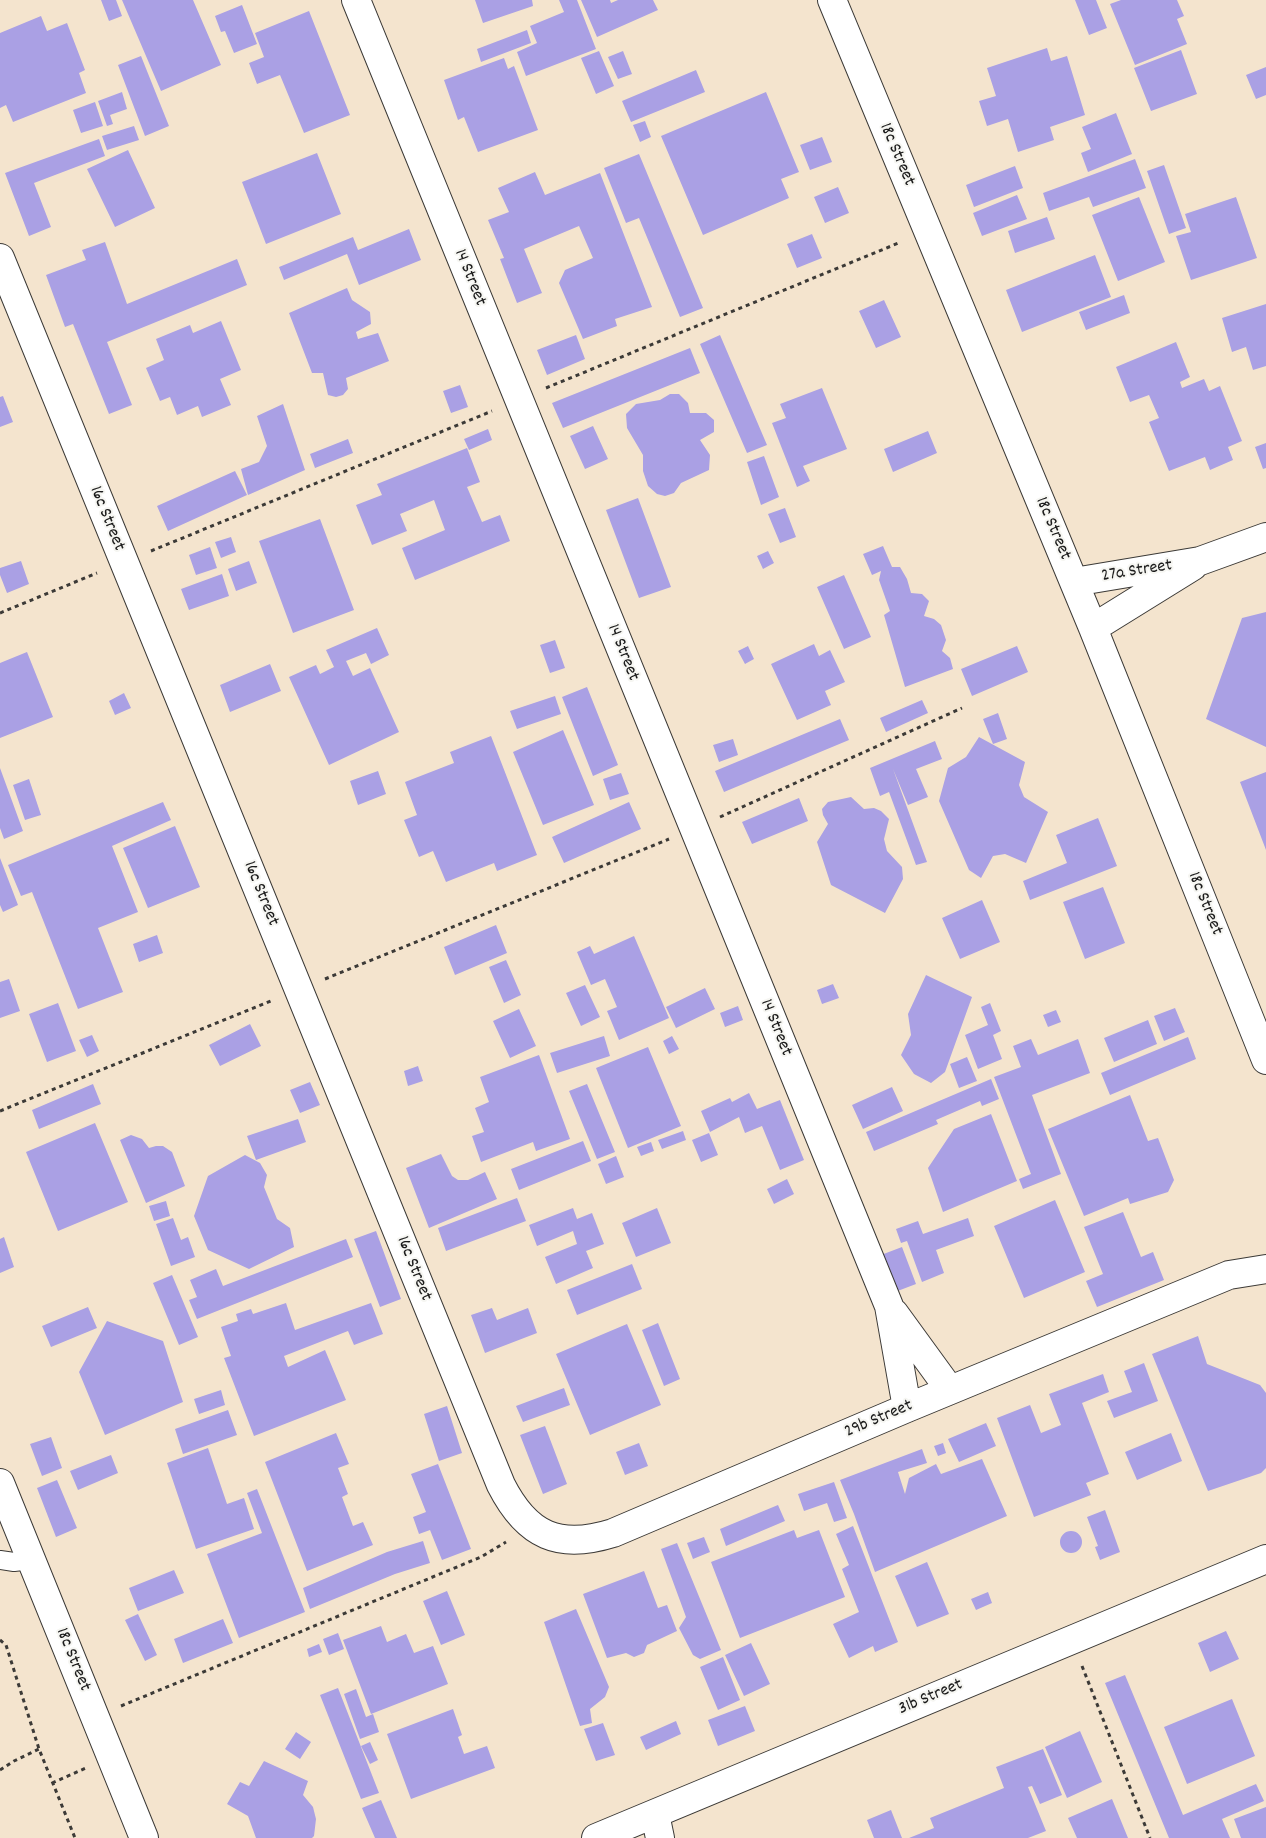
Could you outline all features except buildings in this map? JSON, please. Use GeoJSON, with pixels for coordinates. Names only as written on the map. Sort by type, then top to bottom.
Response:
{"type":"FeatureCollection","features":[{"type":"Feature","properties":{"kind":"street","name":"14 Street"},"geometry":{"type":"LineString","coordinates":[[356,0],[889,1306],[907,1408]]}},
{"type":"Feature","properties":{"kind":"street","name":"18c Street"},"geometry":{"type":"LineString","coordinates":[[832,0],[1093,628],[1266,1060]]}},
{"type":"Feature","properties":{"kind":"street","name":"16c Street"},"geometry":{"type":"LineString","coordinates":[[0,258],[501,1485],[518,1513],[530,1524]]}},
{"type":"Feature","properties":{"kind":"street","name":"27a Street"},"geometry":{"type":"LineString","coordinates":[[1074,582],[1200,561],[1266,537]]}},
{"type":"Feature","properties":{"kind":"street","name":"27a Street"},"geometry":{"type":"LineString","coordinates":[[1093,628],[1200,561]]}},
{"type":"Feature","properties":{"kind":"street","name":"29b Street"},"geometry":{"type":"LineString","coordinates":[[530,1524],[548,1536],[570,1541],[592,1540],[613,1533],[907,1408],[1229,1275],[1266,1249]]}},
{"type":"Feature","properties":{"kind":"street","name":"29b Street"},"geometry":{"type":"LineString","coordinates":[[1229,1275],[1266,1269]]}},
{"type":"Feature","properties":{"kind":"street","name":"14 Street"},"geometry":{"type":"LineString","coordinates":[[889,1306],[950,1390]]}},
{"type":"Feature","properties":{"kind":"street","name":"18c Street"},"geometry":{"type":"LineString","coordinates":[[0,1483],[144,1838]]}},
{"type":"Feature","properties":{"kind":"street","name":"31b Street"},"geometry":{"type":"LineString","coordinates":[[609,1836],[658,1826],[1071,1640],[1266,1559]]}},
{"type":"Feature","properties":{"kind":"lane"},"geometry":{"type":"LineString","coordinates":[[0,1560],[14,1562],[31,1560]]}},
{"type":"Feature","properties":{"kind":"path"},"geometry":{"type":"LineString","coordinates":[[0,613],[928,231]]}},
{"type":"Feature","properties":{"kind":"path"},"geometry":{"type":"LineString","coordinates":[[0,1111],[694,829],[962,708]]}},
{"type":"Feature","properties":{"kind":"path"},"geometry":{"type":"LineString","coordinates":[[95,1716],[481,1557],[498,1548],[530,1524]]}},
{"type":"Feature","properties":{"kind":"path"},"geometry":{"type":"LineString","coordinates":[[0,1640],[6,1645],[39,1750],[75,1838]]}},
{"type":"Feature","properties":{"kind":"path"},"geometry":{"type":"LineString","coordinates":[[1071,1640],[1150,1838]]}},
{"type":"Feature","properties":{"kind":"path"},"geometry":{"type":"LineString","coordinates":[[0,1770],[14,1761],[39,1750]]}},
{"type":"Feature","properties":{"kind":"path"},"geometry":{"type":"LineString","coordinates":[[52,1783],[112,1758]]}}]}
